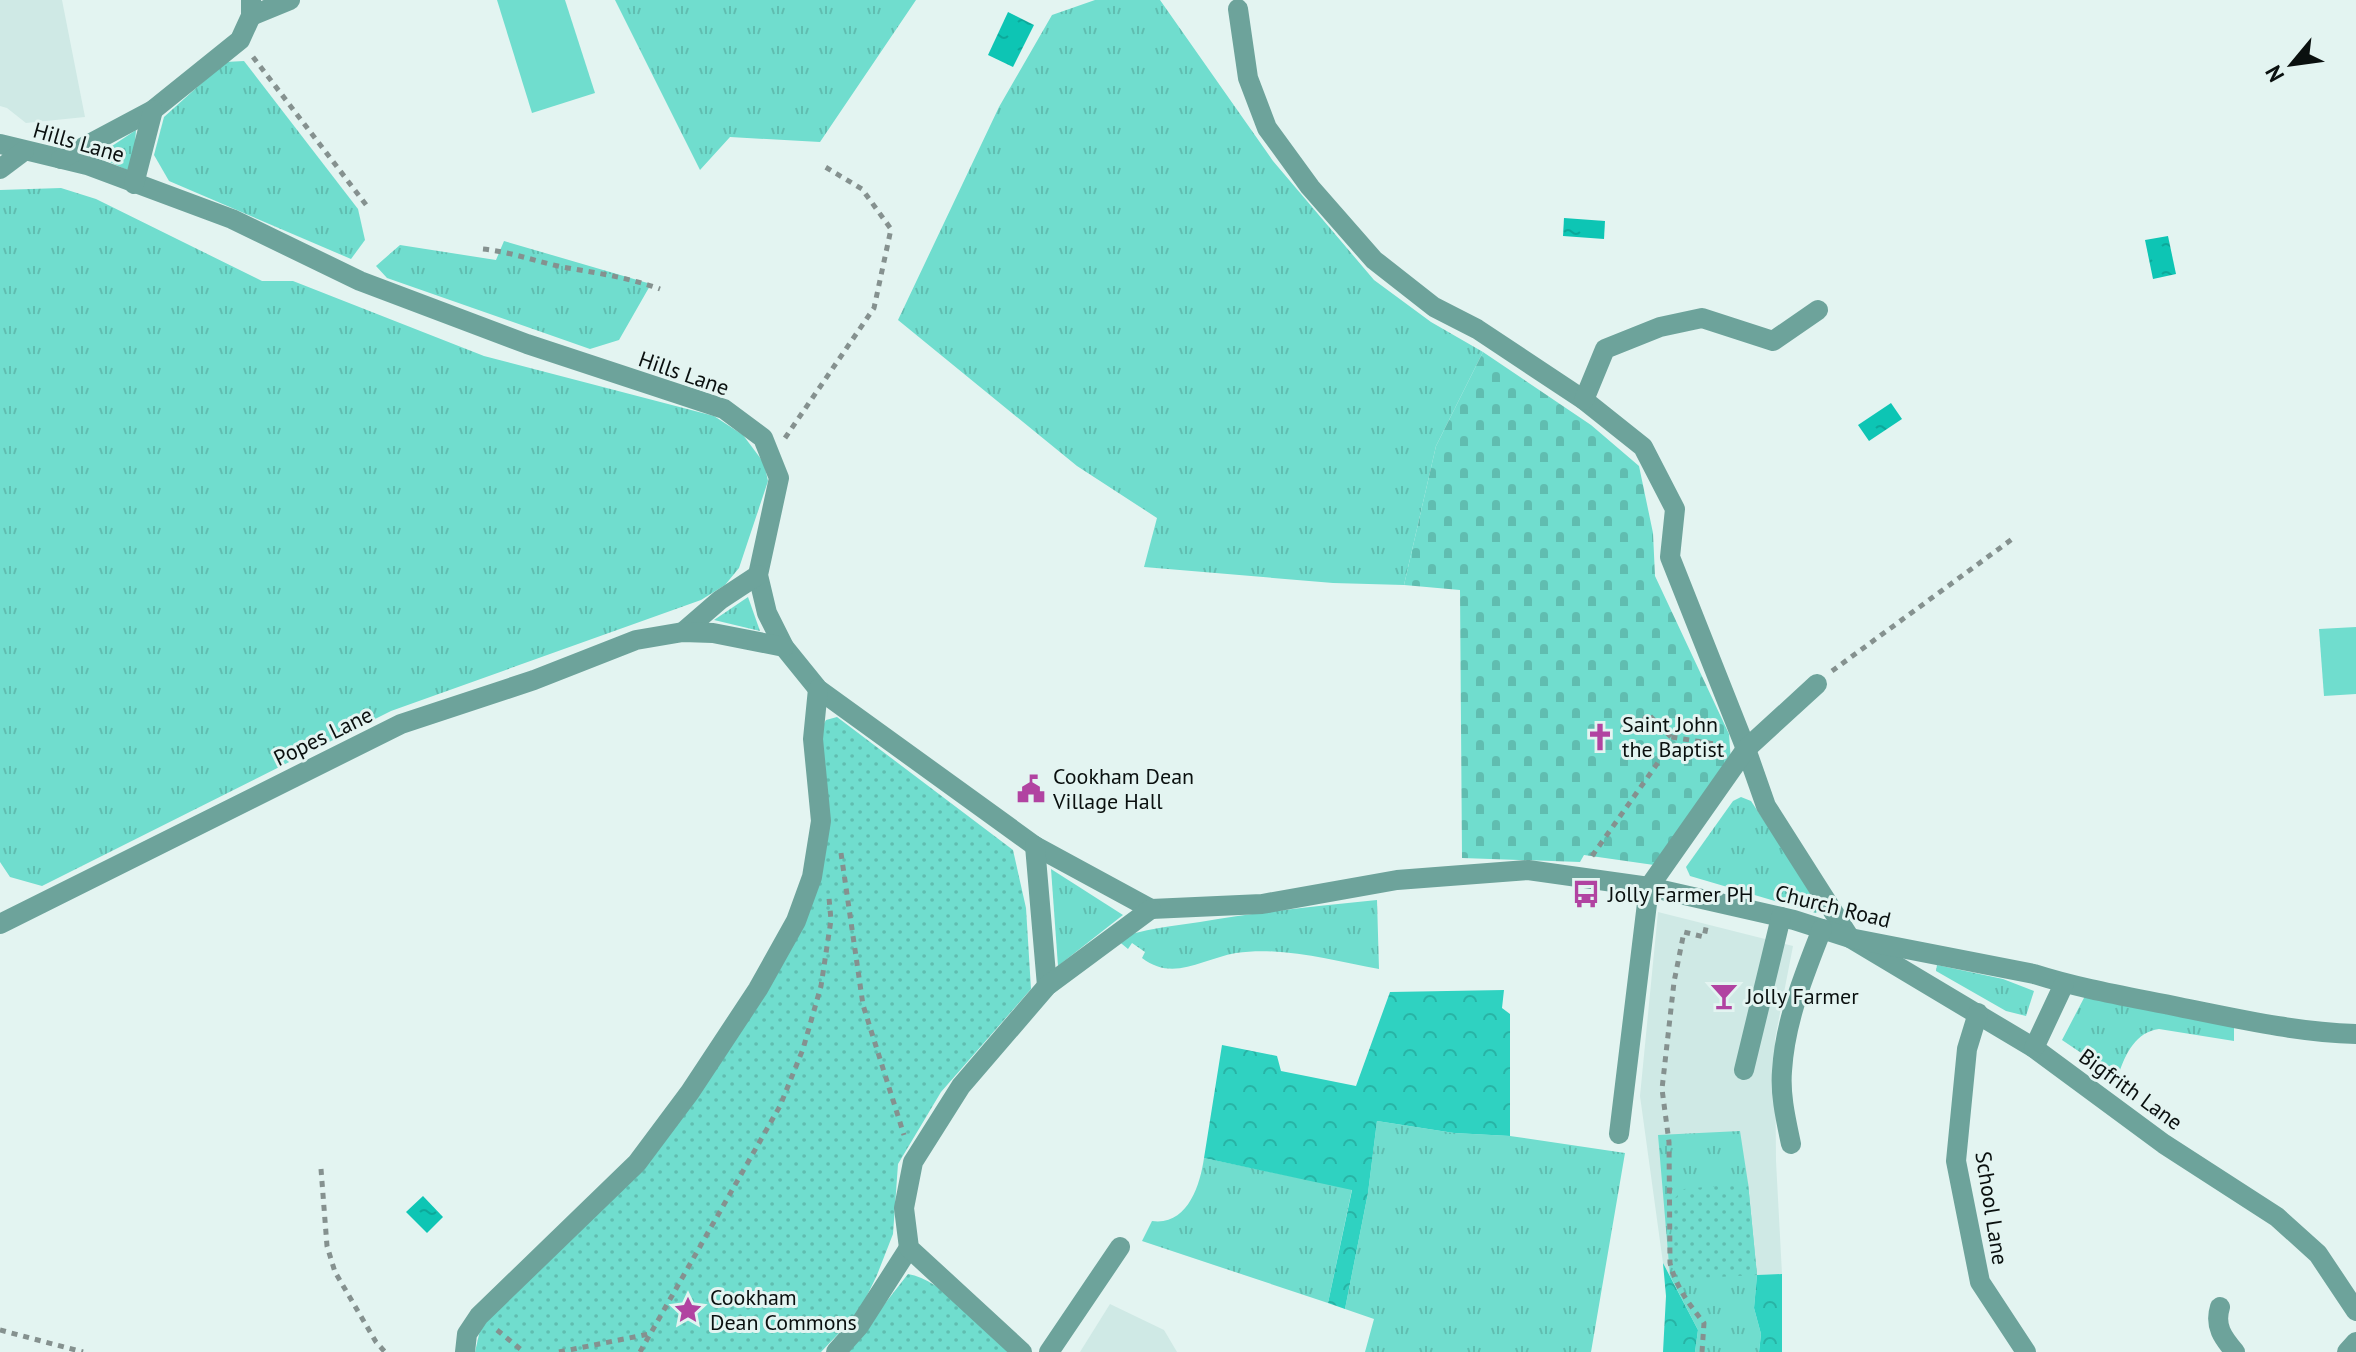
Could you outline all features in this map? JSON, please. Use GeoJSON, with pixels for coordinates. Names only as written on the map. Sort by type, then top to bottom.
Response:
{"type":"FeatureCollection","features":[{"type":"Feature","properties":{"kind":"street"},"geometry":{"type":"LineString","coordinates":[[61,159],[153,110],[240,40],[251,8],[290,0]]}},
{"type":"Feature","properties":{"kind":"street"},"geometry":{"type":"LineString","coordinates":[[1238,9],[1248,78],[1267,128],[1310,187],[1374,260],[1434,307],[1477,329],[1584,400],[1643,447],[1675,509],[1670,557],[1766,806],[1850,938]]}},
{"type":"Feature","properties":{"kind":"street"},"geometry":{"type":"LineString","coordinates":[[134,184],[153,110]]}},
{"type":"Feature","properties":{"kind":"street","name":"Hills Lane"},"geometry":{"type":"LineString","coordinates":[[0,144],[87,165],[232,219],[360,281],[554,354],[724,409],[763,438],[779,478],[758,575],[767,613],[784,647],[818,689],[1035,846],[1151,909]]}},
{"type":"Feature","properties":{"kind":"street"},"geometry":{"type":"LineString","coordinates":[[0,169],[24,151]]}},
{"type":"Feature","properties":{"kind":"street"},"geometry":{"type":"LineString","coordinates":[[1584,400],[1605,349],[1660,327],[1702,318],[1773,341],[1818,310]]}},
{"type":"Feature","properties":{"kind":"street"},"geometry":{"type":"LineString","coordinates":[[683,632],[720,600],[758,575]]}},
{"type":"Feature","properties":{"kind":"street","name":"Popes Lane"},"geometry":{"type":"LineString","coordinates":[[0,924],[401,724],[534,680],[636,640],[683,632],[713,633],[784,647]]}},
{"type":"Feature","properties":{"kind":"street"},"geometry":{"type":"LineString","coordinates":[[1619,1134],[1649,887],[1746,749],[1817,684]]}},
{"type":"Feature","properties":{"kind":"street"},"geometry":{"type":"LineString","coordinates":[[465,1352],[467,1334],[479,1316],[637,1163],[690,1092],[758,989],[796,921],[812,877],[821,821],[813,739],[818,689]]}},
{"type":"Feature","properties":{"kind":"street"},"geometry":{"type":"LineString","coordinates":[[1035,846],[1047,986]]}},
{"type":"Feature","properties":{"kind":"street","name":"Church Road"},"geometry":{"type":"LineString","coordinates":[[1151,909],[1262,904],[1397,880],[1528,870],[1649,887],[1781,917],[1850,938],[2034,974],[2064,984],[2307,1032],[2356,1034]]}},
{"type":"Feature","properties":{"kind":"street"},"geometry":{"type":"LineString","coordinates":[[1022,1352],[909,1248],[904,1208],[913,1162],[961,1086],[1047,986],[1151,909]]}},
{"type":"Feature","properties":{"kind":"street"},"geometry":{"type":"LineString","coordinates":[[1744,1070],[1781,917]]}},
{"type":"Feature","properties":{"kind":"street"},"geometry":{"type":"LineString","coordinates":[[1791,1144],[1781,1072],[1789,1023],[1822,929]]}},
{"type":"Feature","properties":{"kind":"street","name":"Bigfrith Lane"},"geometry":{"type":"LineString","coordinates":[[1850,938],[2034,1048],[2164,1144],[2277,1217],[2318,1254],[2356,1311]]}},
{"type":"Feature","properties":{"kind":"street"},"geometry":{"type":"LineString","coordinates":[[2034,1048],[2064,984]]}},
{"type":"Feature","properties":{"kind":"street","name":"School Lane"},"geometry":{"type":"LineString","coordinates":[[1978,1013],[1967,1049],[1956,1161],[1980,1282],[2026,1352]]}},
{"type":"Feature","properties":{"kind":"street"},"geometry":{"type":"LineString","coordinates":[[1049,1352],[1120,1247]]}},
{"type":"Feature","properties":{"kind":"street"},"geometry":{"type":"LineString","coordinates":[[836,1352],[859,1326],[909,1248]]}},
{"type":"Feature","properties":{"kind":"street"},"geometry":{"type":"LineString","coordinates":[[2220,1307],[2218,1328],[2235,1352]]}},
{"type":"Feature","properties":{"kind":"street"},"geometry":{"type":"LineString","coordinates":[[2347,1352],[2356,1342]]}},
{"type":"Feature","properties":{"kind":"path"},"geometry":{"type":"LineString","coordinates":[[240,40],[367,206]]}},
{"type":"Feature","properties":{"kind":"path"},"geometry":{"type":"LineString","coordinates":[[771,459],[874,308],[891,229],[862,189],[822,165]]}},
{"type":"Feature","properties":{"kind":"path"},"geometry":{"type":"LineString","coordinates":[[483,249],[508,251],[560,266],[627,277],[660,289]]}},
{"type":"Feature","properties":{"kind":"path"},"geometry":{"type":"LineString","coordinates":[[1817,684],[2015,537]]}},
{"type":"Feature","properties":{"kind":"path"},"geometry":{"type":"LineString","coordinates":[[1636,731],[1648,714],[1671,737],[1746,749]]}},
{"type":"Feature","properties":{"kind":"path"},"geometry":{"type":"LineString","coordinates":[[1578,877],[1669,747],[1671,737]]}},
{"type":"Feature","properties":{"kind":"path"},"geometry":{"type":"LineString","coordinates":[[840,847],[863,1005],[913,1162]]}},
{"type":"Feature","properties":{"kind":"path"},"geometry":{"type":"LineString","coordinates":[[640,1352],[780,1106],[803,1049],[821,986],[831,920],[829,892]]}},
{"type":"Feature","properties":{"kind":"path"},"geometry":{"type":"LineString","coordinates":[[1702,1352],[1704,1323],[1686,1301],[1674,1279],[1670,1263],[1669,1142],[1662,1089],[1674,982],[1684,932],[1704,937],[1711,901]]}},
{"type":"Feature","properties":{"kind":"path"},"geometry":{"type":"LineString","coordinates":[[321,1169],[327,1246],[335,1272],[385,1352]]}},
{"type":"Feature","properties":{"kind":"path"},"geometry":{"type":"LineString","coordinates":[[479,1316],[524,1352]]}},
{"type":"Feature","properties":{"kind":"path"},"geometry":{"type":"LineString","coordinates":[[0,1330],[83,1352]]}},
{"type":"Feature","properties":{"kind":"path"},"geometry":{"type":"LineString","coordinates":[[559,1352],[650,1334]]}},
{"type":"Feature","properties":{"kind":"shaded area"},"geometry":{"type":"Polygon","coordinates":[[[0,0],[62,0],[85,117],[26,123],[0,106],[0,0]]]}},
{"type":"Feature","properties":{"kind":"shaded area"},"geometry":{"type":"Polygon","coordinates":[[[1658,912],[1793,946],[1775,1039],[1776,1161],[1782,1274],[1679,1279],[1670,1276],[1663,1263],[1640,1096],[1658,912]]]}},
{"type":"Feature","properties":{"kind":"shaded area"},"geometry":{"type":"Polygon","coordinates":[[[1110,1304],[1164,1330],[1177,1352],[1080,1352],[1110,1304]]]}},
{"type":"Feature","properties":{"kind":"green space"},"geometry":{"type":"Polygon","coordinates":[[[497,0],[565,0],[595,93],[532,113],[497,0]]]}},
{"type":"Feature","properties":{"kind":"green space"},"geometry":{"type":"Polygon","coordinates":[[[615,0],[916,0],[820,142],[730,137],[700,170],[615,0]]]}},
{"type":"Feature","properties":{"kind":"green space"},"geometry":{"type":"Polygon","coordinates":[[[1095,0],[1160,0],[1273,161],[1374,280],[1431,322],[1483,352],[1436,446],[1404,585],[1333,583],[1144,567],[1157,518],[1077,466],[898,320],[999,107],[1052,15],[1095,0]]]}},
{"type":"Feature","properties":{"kind":"green space"},"geometry":{"type":"Polygon","coordinates":[[[244,61],[358,209],[365,240],[351,259],[169,181],[154,155],[164,117],[225,62],[244,61]]]}},
{"type":"Feature","properties":{"kind":"green space"},"geometry":{"type":"Polygon","coordinates":[[[136,130],[133,168],[127,170],[97,156],[136,130]]]}},
{"type":"Feature","properties":{"kind":"green space"},"geometry":{"type":"Polygon","coordinates":[[[61,188],[96,199],[262,281],[293,281],[484,356],[714,416],[743,435],[764,463],[768,481],[739,568],[725,585],[701,600],[391,711],[42,886],[10,877],[0,862],[0,190],[61,188]]]}},
{"type":"Feature","properties":{"kind":"green space"},"geometry":{"type":"Polygon","coordinates":[[[504,241],[651,284],[619,340],[590,349],[387,278],[376,266],[400,245],[496,260],[504,241]]]}},
{"type":"Feature","properties":{"kind":"green space"},"geometry":{"type":"Polygon","coordinates":[[[1483,352],[1591,425],[1639,466],[1653,533],[1655,576],[1729,734],[1731,762],[1654,865],[1584,855],[1580,862],[1462,858],[1460,590],[1404,585],[1436,446],[1483,352]]]}},
{"type":"Feature","properties":{"kind":"green space"},"geometry":{"type":"Polygon","coordinates":[[[748,597],[760,631],[714,620],[748,597]]]}},
{"type":"Feature","properties":{"kind":"green space"},"geometry":{"type":"Polygon","coordinates":[[[2356,627],[2356,694],[2324,696],[2319,629],[2356,627]]]}},
{"type":"Feature","properties":{"kind":"green space"},"geometry":{"type":"Polygon","coordinates":[[[837,717],[1013,850],[1026,908],[1031,989],[941,1092],[898,1164],[893,1234],[859,1312],[821,1352],[475,1352],[480,1330],[491,1314],[618,1192],[800,929],[821,729],[826,720],[837,717]]]}},
{"type":"Feature","properties":{"kind":"green space"},"geometry":{"type":"Polygon","coordinates":[[[1741,797],[1751,801],[1821,906],[1816,913],[1690,876],[1686,867],[1733,801],[1741,797]]]}},
{"type":"Feature","properties":{"kind":"green space"},"geometry":{"type":"Polygon","coordinates":[[[1051,869],[1123,915],[1058,966],[1051,869]]]}},
{"type":"Feature","properties":{"kind":"green space"},"geometry":{"type":"Polygon","coordinates":[[[1377,900],[1379,969],[1272,951],[1236,953],[1188,967],[1165,968],[1142,958],[1145,952],[1132,943],[1128,949],[1116,939],[1147,930],[1222,918],[1377,900]]]}},
{"type":"Feature","properties":{"kind":"green space"},"geometry":{"type":"Polygon","coordinates":[[[1937,965],[2003,979],[2034,991],[2026,1016],[2006,1011],[1936,971],[1937,965]]]}},
{"type":"Feature","properties":{"kind":"green space"},"geometry":{"type":"Polygon","coordinates":[[[1504,990],[1502,1008],[1510,1014],[1510,1136],[1454,1133],[1377,1121],[1368,1193],[1345,1309],[1328,1303],[1352,1190],[1204,1158],[1222,1045],[1277,1056],[1281,1071],[1356,1086],[1390,992],[1504,990]]]}},
{"type":"Feature","properties":{"kind":"green space"},"geometry":{"type":"Polygon","coordinates":[[[2085,996],[2234,1027],[2234,1041],[2159,1029],[2138,1039],[2119,1073],[2108,1071],[2062,1040],[2085,996]]]}},
{"type":"Feature","properties":{"kind":"green space"},"geometry":{"type":"Polygon","coordinates":[[[1377,1121],[1625,1153],[1591,1352],[1365,1352],[1374,1319],[1345,1309],[1368,1193],[1377,1121]]]}},
{"type":"Feature","properties":{"kind":"green space"},"geometry":{"type":"Polygon","coordinates":[[[1740,1131],[1757,1275],[1754,1308],[1761,1334],[1759,1352],[1695,1352],[1698,1330],[1670,1276],[1658,1135],[1740,1131]]]}},
{"type":"Feature","properties":{"kind":"green space"},"geometry":{"type":"Polygon","coordinates":[[[1204,1158],[1352,1189],[1328,1303],[1142,1241],[1152,1221],[1174,1217],[1190,1202],[1204,1158]]]}},
{"type":"Feature","properties":{"kind":"green space"},"geometry":{"type":"Polygon","coordinates":[[[1748,1183],[1757,1275],[1679,1279],[1675,1276],[1671,1202],[1684,1189],[1748,1183]]]}},
{"type":"Feature","properties":{"kind":"green space"},"geometry":{"type":"Polygon","coordinates":[[[1663,1263],[1698,1330],[1695,1352],[1663,1352],[1666,1296],[1663,1263]]]}},
{"type":"Feature","properties":{"kind":"green space"},"geometry":{"type":"Polygon","coordinates":[[[908,1274],[935,1285],[948,1295],[1008,1352],[847,1352],[908,1274]]]}},
{"type":"Feature","properties":{"kind":"green space"},"geometry":{"type":"Polygon","coordinates":[[[1782,1274],[1782,1352],[1759,1352],[1761,1334],[1754,1308],[1757,1275],[1782,1274]]]}},
{"type":"Feature","properties":{"kind":"water"},"geometry":{"type":"Polygon","coordinates":[[[1008,12],[1034,25],[1013,67],[988,55],[1008,12]]]}},
{"type":"Feature","properties":{"kind":"water"},"geometry":{"type":"Polygon","coordinates":[[[1564,218],[1605,221],[1604,239],[1563,236],[1564,218]]]}},
{"type":"Feature","properties":{"kind":"water"},"geometry":{"type":"Polygon","coordinates":[[[2168,236],[2176,274],[2153,279],[2145,240],[2168,236]]]}},
{"type":"Feature","properties":{"kind":"water"},"geometry":{"type":"Polygon","coordinates":[[[1891,403],[1902,419],[1869,441],[1858,425],[1891,403]]]}},
{"type":"Feature","properties":{"kind":"water"},"geometry":{"type":"Polygon","coordinates":[[[423,1196],[443,1217],[427,1233],[406,1212],[423,1196]]]}},
{"type":"Feature","properties":{"kind":"place","name":"Saint John the Baptist"},"geometry":{"type":"Point","coordinates":[1600,737]}},
{"type":"Feature","properties":{"kind":"place","name":"Cookham Dean Village Hall"},"geometry":{"type":"Point","coordinates":[1031,789]}},
{"type":"Feature","properties":{"kind":"place","name":"Jolly Farmer PH"},"geometry":{"type":"Point","coordinates":[1586,894]}},
{"type":"Feature","properties":{"kind":"place","name":"Jolly Farmer"},"geometry":{"type":"Point","coordinates":[1724,996]}},
{"type":"Feature","properties":{"kind":"place","name":"Cookham Dean Commons"},"geometry":{"type":"Point","coordinates":[688,1310]}}]}
